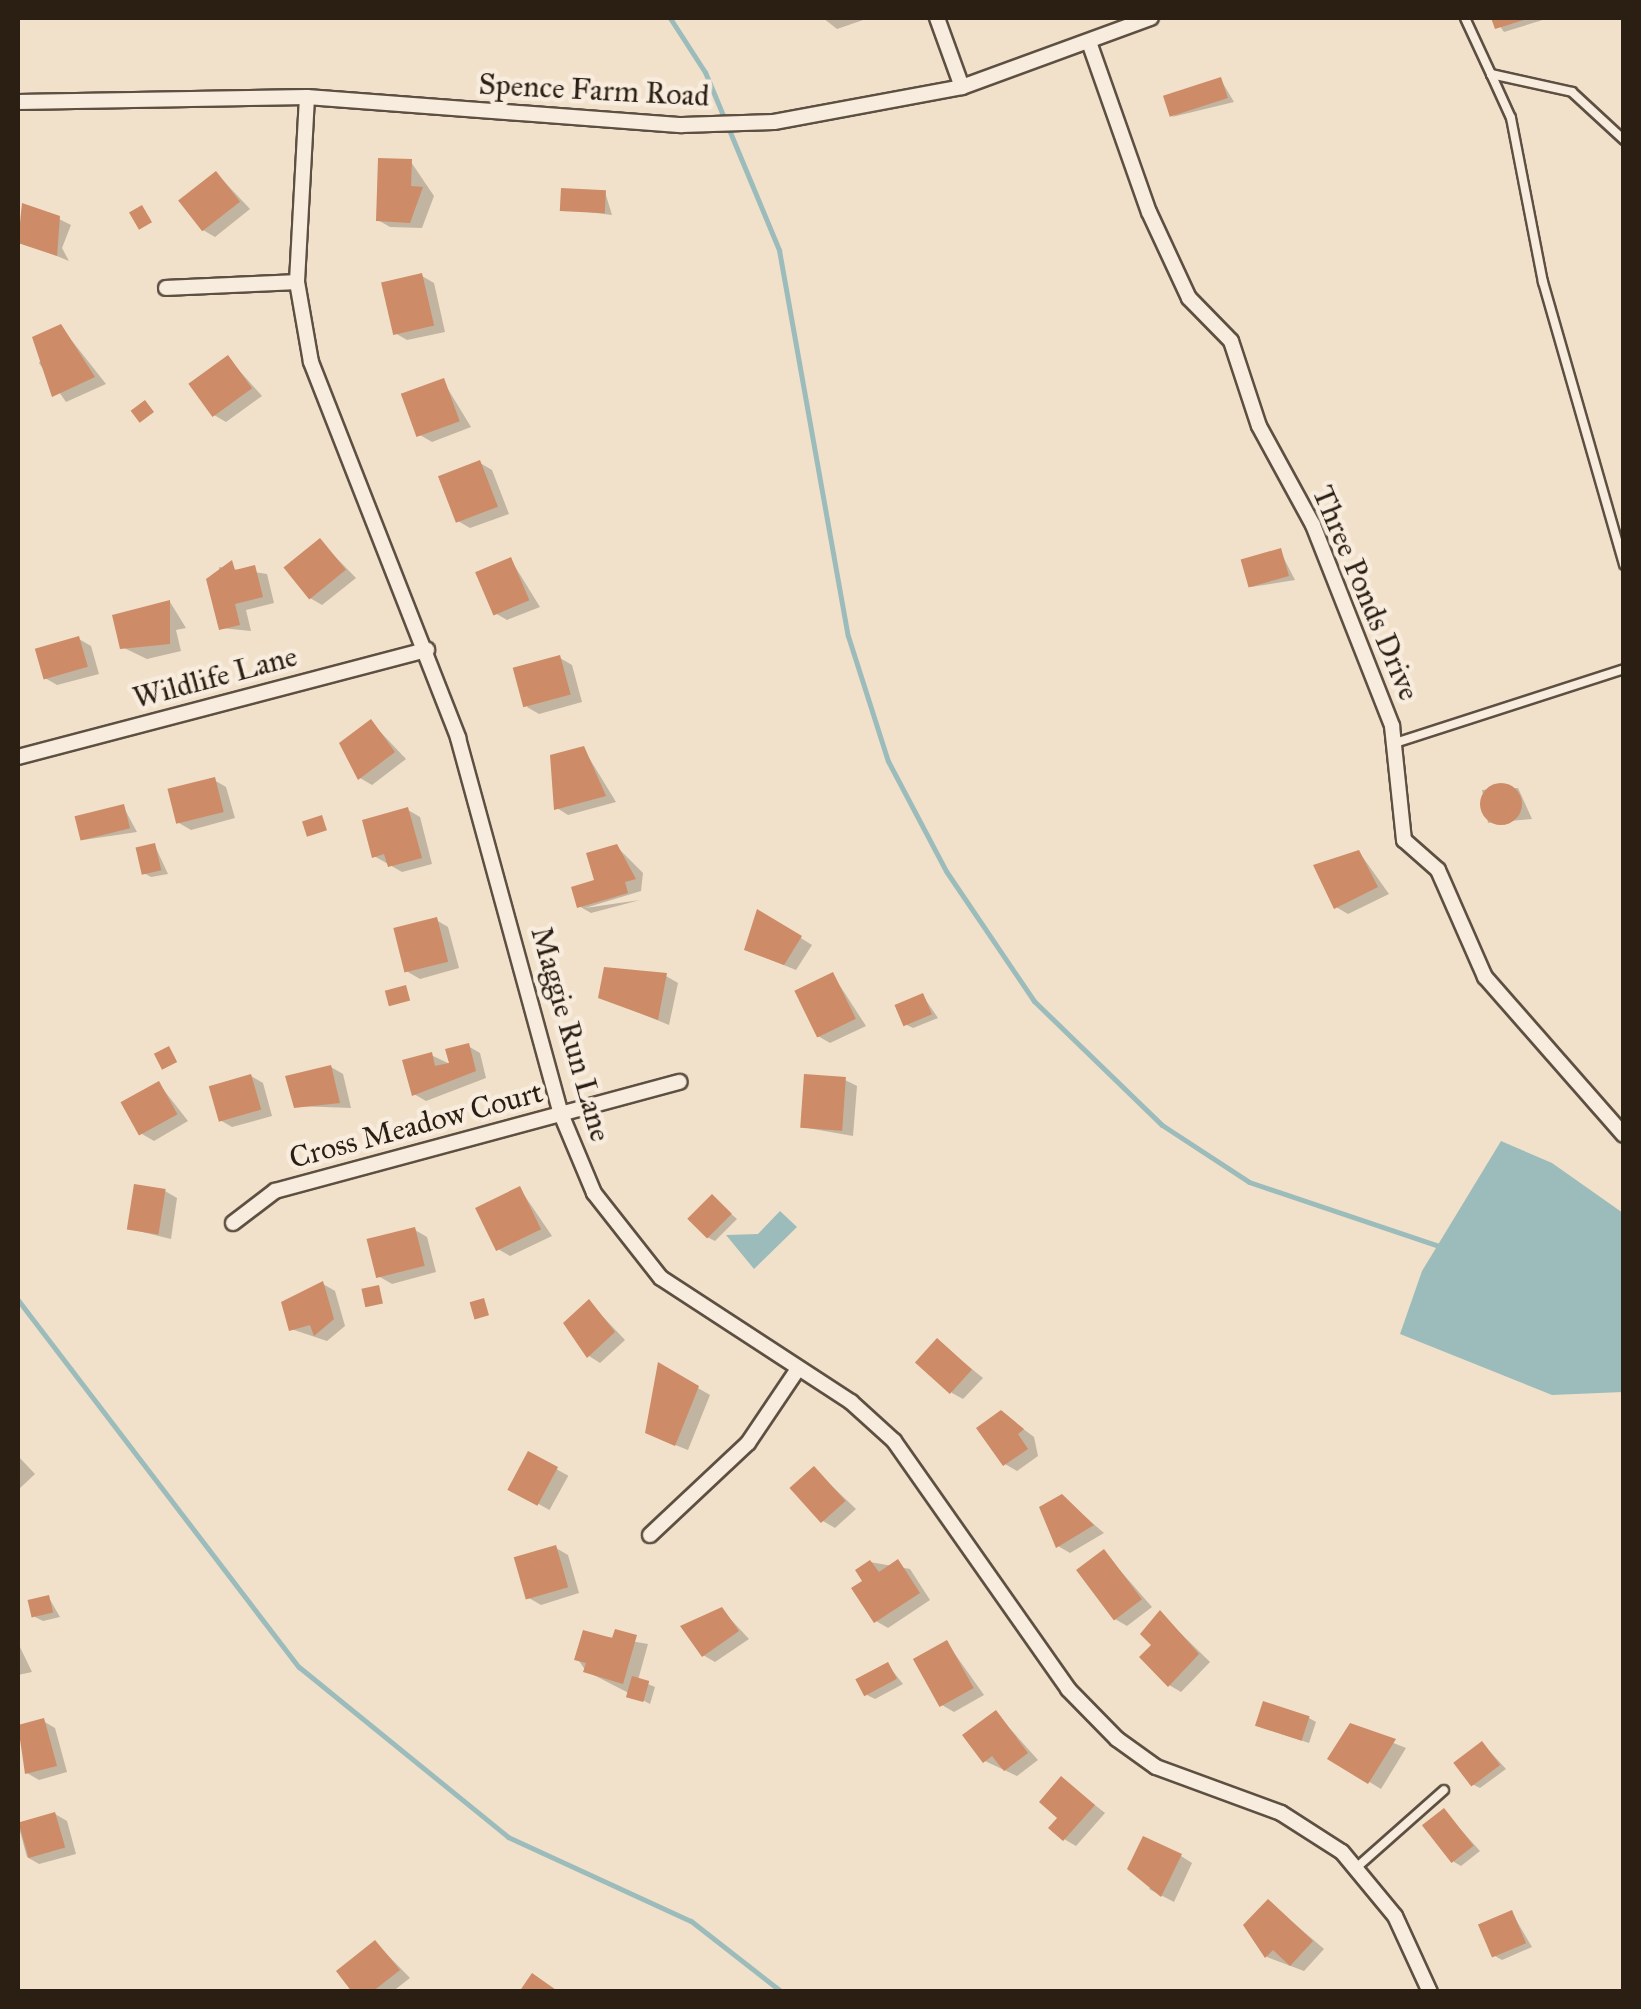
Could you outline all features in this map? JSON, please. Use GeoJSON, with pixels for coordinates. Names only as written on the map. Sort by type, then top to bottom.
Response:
{"type":"FeatureCollection","features":[{"type":"Feature","properties":{"kind":"street"},"geometry":{"type":"LineString","coordinates":[[936,18],[962,86]]}},
{"type":"Feature","properties":{"kind":"street","name":"Spence Farm Road"},"geometry":{"type":"LineString","coordinates":[[18,102],[307,96],[726,125],[846,113],[962,86],[1151,18]]}},
{"type":"Feature","properties":{"kind":"street","name":"Three Ponds Drive"},"geometry":{"type":"LineString","coordinates":[[1090,42],[1149,212],[1189,298],[1231,341],[1395,743],[1404,840],[1438,870],[1485,977],[1624,1135]]}},
{"type":"Feature","properties":{"kind":"street","name":"Maggie Run Lane"},"geometry":{"type":"LineString","coordinates":[[307,96],[297,282],[321,396],[427,650],[474,788],[562,1114],[594,1193],[638,1255],[851,1402],[904,1452],[1068,1689],[1117,1738],[1182,1780],[1302,1824],[1356,1867],[1395,1916],[1430,1992]]}},
{"type":"Feature","properties":{"kind":"street"},"geometry":{"type":"LineString","coordinates":[[166,288],[297,282]]}},
{"type":"Feature","properties":{"kind":"street","name":"Wildlife Lane"},"geometry":{"type":"LineString","coordinates":[[18,757],[427,650]]}},
{"type":"Feature","properties":{"kind":"street","name":"Cross Meadow Court"},"geometry":{"type":"LineString","coordinates":[[233,1222],[275,1191],[680,1082]]}},
{"type":"Feature","properties":{"kind":"street"},"geometry":{"type":"LineString","coordinates":[[650,1535],[748,1443],[798,1369]]}},
{"type":"Feature","properties":{"kind":"lane"},"geometry":{"type":"LineString","coordinates":[[1464,18],[1515,132],[1543,282],[1624,566]]}},
{"type":"Feature","properties":{"kind":"lane"},"geometry":{"type":"LineString","coordinates":[[1491,74],[1572,92],[1624,140]]}},
{"type":"Feature","properties":{"kind":"lane"},"geometry":{"type":"LineString","coordinates":[[1395,743],[1624,670]]}},
{"type":"Feature","properties":{"kind":"lane"},"geometry":{"type":"LineString","coordinates":[[1356,1867],[1444,1790]]}},
{"type":"Feature","properties":{"kind":"water"},"geometry":{"type":"Polygon","coordinates":[[[1501,1141],[1552,1163],[1623,1213],[1623,1392],[1552,1395],[1400,1334],[1422,1271],[1501,1141]]]}},
{"type":"Feature","properties":{"kind":"water"},"geometry":{"type":"Polygon","coordinates":[[[780,1211],[797,1227],[754,1269],[726,1235],[758,1234],[780,1211]]]}},
{"type":"Feature","properties":{"kind":"building"},"geometry":{"type":"Polygon","coordinates":[[[1491,18],[1530,18],[1495,29],[1491,18]]]}},
{"type":"Feature","properties":{"kind":"building"},"geometry":{"type":"Polygon","coordinates":[[[1221,77],[1228,98],[1170,117],[1163,96],[1221,77]]]}},
{"type":"Feature","properties":{"kind":"building"},"geometry":{"type":"Polygon","coordinates":[[[378,158],[412,159],[411,186],[423,187],[410,223],[376,221],[378,158]]]}},
{"type":"Feature","properties":{"kind":"building"},"geometry":{"type":"Polygon","coordinates":[[[216,171],[240,202],[202,231],[178,201],[216,171]]]}},
{"type":"Feature","properties":{"kind":"building"},"geometry":{"type":"Polygon","coordinates":[[[561,188],[606,190],[605,213],[560,211],[561,188]]]}},
{"type":"Feature","properties":{"kind":"building"},"geometry":{"type":"Polygon","coordinates":[[[22,203],[60,216],[57,256],[18,243],[22,203]]]}},
{"type":"Feature","properties":{"kind":"building"},"geometry":{"type":"Polygon","coordinates":[[[142,205],[152,222],[139,230],[129,212],[142,205]]]}},
{"type":"Feature","properties":{"kind":"building"},"geometry":{"type":"Polygon","coordinates":[[[422,273],[434,326],[393,335],[381,282],[422,273]]]}},
{"type":"Feature","properties":{"kind":"building"},"geometry":{"type":"Polygon","coordinates":[[[61,324],[95,377],[52,397],[32,337],[61,324]]]}},
{"type":"Feature","properties":{"kind":"building"},"geometry":{"type":"Polygon","coordinates":[[[228,355],[252,388],[212,417],[188,384],[228,355]]]}},
{"type":"Feature","properties":{"kind":"building"},"geometry":{"type":"Polygon","coordinates":[[[444,378],[460,421],[417,437],[401,394],[444,378]]]}},
{"type":"Feature","properties":{"kind":"building"},"geometry":{"type":"Polygon","coordinates":[[[145,400],[154,412],[140,423],[131,411],[145,400]]]}},
{"type":"Feature","properties":{"kind":"building"},"geometry":{"type":"Polygon","coordinates":[[[480,460],[498,507],[456,523],[438,476],[480,460]]]}},
{"type":"Feature","properties":{"kind":"building"},"geometry":{"type":"Polygon","coordinates":[[[320,538],[346,570],[309,599],[283,568],[320,538]]]}},
{"type":"Feature","properties":{"kind":"building"},"geometry":{"type":"Polygon","coordinates":[[[1281,548],[1289,576],[1249,587],[1241,560],[1281,548]]]}},
{"type":"Feature","properties":{"kind":"building"},"geometry":{"type":"Polygon","coordinates":[[[511,557],[529,600],[493,616],[475,572],[511,557]]]}},
{"type":"Feature","properties":{"kind":"building"},"geometry":{"type":"Polygon","coordinates":[[[232,560],[235,570],[255,565],[263,597],[235,604],[240,625],[219,630],[206,579],[232,560]]]}},
{"type":"Feature","properties":{"kind":"building"},"geometry":{"type":"Polygon","coordinates":[[[170,600],[170,644],[120,649],[112,615],[170,600]]]}},
{"type":"Feature","properties":{"kind":"building"},"geometry":{"type":"Polygon","coordinates":[[[79,636],[88,667],[44,679],[35,649],[79,636]]]}},
{"type":"Feature","properties":{"kind":"building"},"geometry":{"type":"Polygon","coordinates":[[[560,655],[571,695],[523,707],[513,668],[560,655]]]}},
{"type":"Feature","properties":{"kind":"building"},"geometry":{"type":"Polygon","coordinates":[[[371,719],[395,752],[358,780],[339,743],[371,719]]]}},
{"type":"Feature","properties":{"kind":"building"},"geometry":{"type":"Polygon","coordinates":[[[584,746],[606,796],[554,810],[550,755],[584,746]]]}},
{"type":"Feature","properties":{"kind":"building"},"geometry":{"type":"Polygon","coordinates":[[[215,777],[224,812],[176,824],[167,789],[215,777]]]}},
{"type":"Feature","properties":{"kind":"building"},"geometry":{"type":"Polygon","coordinates":[[[1501,783],[1516,789],[1522,804],[1516,819],[1501,825],[1486,819],[1480,804],[1486,789],[1501,783]]]}},
{"type":"Feature","properties":{"kind":"building"},"geometry":{"type":"Polygon","coordinates":[[[124,804],[130,828],[81,841],[75,816],[124,804]]]}},
{"type":"Feature","properties":{"kind":"building"},"geometry":{"type":"Polygon","coordinates":[[[408,807],[422,858],[388,867],[384,854],[372,858],[362,820],[408,807]]]}},
{"type":"Feature","properties":{"kind":"building"},"geometry":{"type":"Polygon","coordinates":[[[322,815],[327,830],[307,837],[302,821],[322,815]]]}},
{"type":"Feature","properties":{"kind":"building"},"geometry":{"type":"Polygon","coordinates":[[[155,843],[161,870],[142,875],[136,847],[155,843]]]}},
{"type":"Feature","properties":{"kind":"building"},"geometry":{"type":"Polygon","coordinates":[[[617,844],[636,879],[625,882],[628,893],[577,908],[571,887],[594,880],[586,853],[617,844]]]}},
{"type":"Feature","properties":{"kind":"building"},"geometry":{"type":"Polygon","coordinates":[[[1359,850],[1378,887],[1334,909],[1313,865],[1359,850]]]}},
{"type":"Feature","properties":{"kind":"building"},"geometry":{"type":"Polygon","coordinates":[[[757,909],[802,936],[784,965],[744,950],[757,909]]]}},
{"type":"Feature","properties":{"kind":"building"},"geometry":{"type":"Polygon","coordinates":[[[437,917],[448,962],[404,973],[393,928],[437,917]]]}},
{"type":"Feature","properties":{"kind":"building"},"geometry":{"type":"Polygon","coordinates":[[[604,967],[667,973],[658,1020],[598,998],[604,967]]]}},
{"type":"Feature","properties":{"kind":"building"},"geometry":{"type":"Polygon","coordinates":[[[833,972],[856,1019],[817,1038],[794,991],[833,972]]]}},
{"type":"Feature","properties":{"kind":"building"},"geometry":{"type":"Polygon","coordinates":[[[406,985],[410,1000],[389,1006],[385,991],[406,985]]]}},
{"type":"Feature","properties":{"kind":"building"},"geometry":{"type":"Polygon","coordinates":[[[923,993],[932,1014],[903,1026],[894,1005],[923,993]]]}},
{"type":"Feature","properties":{"kind":"building"},"geometry":{"type":"Polygon","coordinates":[[[469,1043],[476,1071],[412,1096],[402,1060],[432,1052],[435,1066],[449,1063],[445,1049],[469,1043]]]}},
{"type":"Feature","properties":{"kind":"building"},"geometry":{"type":"Polygon","coordinates":[[[169,1046],[177,1062],[162,1070],[154,1054],[169,1046]]]}},
{"type":"Feature","properties":{"kind":"building"},"geometry":{"type":"Polygon","coordinates":[[[331,1065],[340,1103],[294,1108],[285,1076],[331,1065]]]}},
{"type":"Feature","properties":{"kind":"building"},"geometry":{"type":"Polygon","coordinates":[[[251,1074],[261,1110],[219,1122],[209,1086],[251,1074]]]}},
{"type":"Feature","properties":{"kind":"building"},"geometry":{"type":"Polygon","coordinates":[[[804,1074],[846,1077],[842,1131],[800,1128],[804,1074]]]}},
{"type":"Feature","properties":{"kind":"building"},"geometry":{"type":"Polygon","coordinates":[[[159,1081],[177,1114],[139,1136],[121,1102],[159,1081]]]}},
{"type":"Feature","properties":{"kind":"building"},"geometry":{"type":"Polygon","coordinates":[[[134,1184],[166,1189],[158,1234],[127,1229],[134,1184]]]}},
{"type":"Feature","properties":{"kind":"building"},"geometry":{"type":"Polygon","coordinates":[[[520,1186],[541,1229],[496,1251],[475,1208],[520,1186]]]}},
{"type":"Feature","properties":{"kind":"building"},"geometry":{"type":"Polygon","coordinates":[[[712,1194],[732,1214],[707,1239],[687,1219],[712,1194]]]}},
{"type":"Feature","properties":{"kind":"building"},"geometry":{"type":"Polygon","coordinates":[[[415,1227],[425,1266],[376,1278],[366,1239],[415,1227]]]}},
{"type":"Feature","properties":{"kind":"building"},"geometry":{"type":"Polygon","coordinates":[[[323,1281],[334,1319],[314,1336],[310,1325],[289,1331],[281,1302],[323,1281]]]}},
{"type":"Feature","properties":{"kind":"building"},"geometry":{"type":"Polygon","coordinates":[[[379,1285],[383,1304],[365,1307],[361,1289],[379,1285]]]}},
{"type":"Feature","properties":{"kind":"building"},"geometry":{"type":"Polygon","coordinates":[[[484,1298],[489,1315],[475,1319],[470,1302],[484,1298]]]}},
{"type":"Feature","properties":{"kind":"building"},"geometry":{"type":"Polygon","coordinates":[[[589,1299],[615,1332],[587,1358],[563,1323],[589,1299]]]}},
{"type":"Feature","properties":{"kind":"building"},"geometry":{"type":"Polygon","coordinates":[[[937,1338],[972,1369],[950,1394],[915,1363],[937,1338]]]}},
{"type":"Feature","properties":{"kind":"building"},"geometry":{"type":"Polygon","coordinates":[[[658,1362],[699,1386],[675,1446],[645,1433],[658,1362]]]}},
{"type":"Feature","properties":{"kind":"building"},"geometry":{"type":"Polygon","coordinates":[[[1001,1410],[1024,1429],[1018,1434],[1028,1449],[1003,1466],[976,1428],[1001,1410]]]}},
{"type":"Feature","properties":{"kind":"building"},"geometry":{"type":"Polygon","coordinates":[[[528,1451],[558,1467],[537,1506],[507,1490],[528,1451]]]}},
{"type":"Feature","properties":{"kind":"building"},"geometry":{"type":"Polygon","coordinates":[[[814,1466],[845,1501],[821,1523],[789,1488],[814,1466]]]}},
{"type":"Feature","properties":{"kind":"building"},"geometry":{"type":"Polygon","coordinates":[[[1062,1494],[1094,1525],[1056,1548],[1039,1507],[1062,1494]]]}},
{"type":"Feature","properties":{"kind":"building"},"geometry":{"type":"Polygon","coordinates":[[[556,1545],[568,1587],[526,1599],[514,1557],[556,1545]]]}},
{"type":"Feature","properties":{"kind":"building"},"geometry":{"type":"Polygon","coordinates":[[[1104,1549],[1142,1599],[1114,1620],[1076,1570],[1104,1549]]]}},
{"type":"Feature","properties":{"kind":"building"},"geometry":{"type":"Polygon","coordinates":[[[898,1559],[920,1593],[874,1623],[851,1588],[862,1581],[855,1570],[870,1560],[879,1572],[898,1559]]]}},
{"type":"Feature","properties":{"kind":"building"},"geometry":{"type":"Polygon","coordinates":[[[49,1595],[53,1613],[32,1617],[28,1600],[49,1595]]]}},
{"type":"Feature","properties":{"kind":"building"},"geometry":{"type":"Polygon","coordinates":[[[722,1607],[739,1631],[702,1657],[680,1626],[722,1607]]]}},
{"type":"Feature","properties":{"kind":"building"},"geometry":{"type":"Polygon","coordinates":[[[1160,1610],[1199,1654],[1168,1687],[1139,1657],[1151,1645],[1140,1634],[1160,1610]]]}},
{"type":"Feature","properties":{"kind":"building"},"geometry":{"type":"Polygon","coordinates":[[[615,1629],[637,1635],[623,1684],[583,1672],[586,1663],[574,1660],[583,1630],[612,1638],[615,1629]]]}},
{"type":"Feature","properties":{"kind":"building"},"geometry":{"type":"Polygon","coordinates":[[[947,1640],[974,1688],[940,1707],[913,1659],[947,1640]]]}},
{"type":"Feature","properties":{"kind":"building"},"geometry":{"type":"Polygon","coordinates":[[[888,1662],[897,1679],[864,1696],[855,1679],[888,1662]]]}},
{"type":"Feature","properties":{"kind":"building"},"geometry":{"type":"Polygon","coordinates":[[[632,1676],[649,1681],[643,1702],[626,1697],[632,1676]]]}},
{"type":"Feature","properties":{"kind":"building"},"geometry":{"type":"Polygon","coordinates":[[[1263,1701],[1310,1716],[1302,1741],[1255,1726],[1263,1701]]]}},
{"type":"Feature","properties":{"kind":"building"},"geometry":{"type":"Polygon","coordinates":[[[996,1710],[1028,1753],[1004,1771],[992,1756],[983,1763],[962,1735],[996,1710]]]}},
{"type":"Feature","properties":{"kind":"building"},"geometry":{"type":"Polygon","coordinates":[[[44,1718],[57,1766],[25,1774],[18,1725],[44,1718]]]}},
{"type":"Feature","properties":{"kind":"building"},"geometry":{"type":"Polygon","coordinates":[[[1350,1723],[1396,1739],[1368,1784],[1327,1759],[1350,1723]]]}},
{"type":"Feature","properties":{"kind":"building"},"geometry":{"type":"Polygon","coordinates":[[[1482,1741],[1500,1765],[1471,1787],[1453,1763],[1482,1741]]]}},
{"type":"Feature","properties":{"kind":"building"},"geometry":{"type":"Polygon","coordinates":[[[1061,1776],[1095,1805],[1063,1841],[1048,1828],[1057,1818],[1039,1802],[1061,1776]]]}},
{"type":"Feature","properties":{"kind":"building"},"geometry":{"type":"Polygon","coordinates":[[[1444,1808],[1474,1846],[1451,1863],[1422,1825],[1444,1808]]]}},
{"type":"Feature","properties":{"kind":"building"},"geometry":{"type":"Polygon","coordinates":[[[55,1812],[65,1848],[29,1858],[18,1822],[55,1812]]]}},
{"type":"Feature","properties":{"kind":"building"},"geometry":{"type":"Polygon","coordinates":[[[1143,1836],[1182,1854],[1161,1897],[1127,1869],[1143,1836]]]}},
{"type":"Feature","properties":{"kind":"building"},"geometry":{"type":"Polygon","coordinates":[[[1268,1899],[1313,1941],[1290,1966],[1273,1950],[1265,1958],[1243,1925],[1268,1899]]]}},
{"type":"Feature","properties":{"kind":"building"},"geometry":{"type":"Polygon","coordinates":[[[1512,1910],[1526,1943],[1492,1958],[1478,1924],[1512,1910]]]}},
{"type":"Feature","properties":{"kind":"building"},"geometry":{"type":"Polygon","coordinates":[[[375,1940],[400,1970],[372,1992],[352,1992],[336,1971],[375,1940]]]}},
{"type":"Feature","properties":{"kind":"building"},"geometry":{"type":"Polygon","coordinates":[[[532,1973],[559,1992],[519,1992],[532,1973]]]}},
{"type":"Feature","properties":{"kind":"waterway"},"geometry":{"type":"LineString","coordinates":[[670,18],[705,72],[779,250],[848,636],[888,761],[946,871],[1034,1001],[1162,1125],[1249,1182],[1439,1246]]}},
{"type":"Feature","properties":{"kind":"waterway"},"geometry":{"type":"LineString","coordinates":[[18,1300],[299,1667],[508,1837],[691,1921],[782,1992]]}}]}
